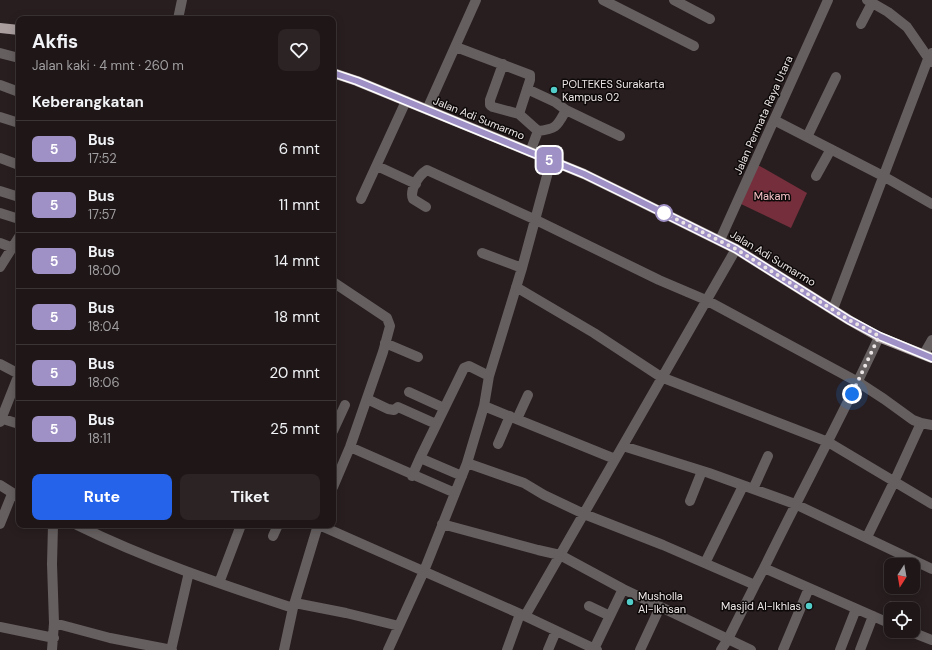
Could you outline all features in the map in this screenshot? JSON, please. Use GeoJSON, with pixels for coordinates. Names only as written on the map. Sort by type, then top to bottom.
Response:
{"type":"FeatureCollection","features":[{"type":"Feature","properties":{"kind":"main road"},"geometry":{"type":"LineString","coordinates":[[0,28],[16,30]]}},
{"type":"Feature","properties":{"kind":"main road","name":"Jalan Adi Sumarmo"},"geometry":{"type":"LineString","coordinates":[[336,74],[406,101],[430,104],[534,142],[552,161],[584,174],[720,240],[879,336],[928,356]]}},
{"type":"Feature","properties":{"kind":"street"},"geometry":{"type":"LineString","coordinates":[[179,16],[182,0]]}},
{"type":"Feature","properties":{"kind":"street"},"geometry":{"type":"LineString","coordinates":[[430,104],[476,0]]}},
{"type":"Feature","properties":{"kind":"street"},"geometry":{"type":"LineString","coordinates":[[603,0],[694,46]]}},
{"type":"Feature","properties":{"kind":"street"},"geometry":{"type":"LineString","coordinates":[[674,0],[710,19]]}},
{"type":"Feature","properties":{"kind":"street","name":"Jalan Permata Raya Utara"},"geometry":{"type":"LineString","coordinates":[[720,240],[828,0]]}},
{"type":"Feature","properties":{"kind":"street"},"geometry":{"type":"LineString","coordinates":[[833,309],[883,176],[931,58],[907,27],[894,16],[869,1],[861,24]]}},
{"type":"Feature","properties":{"kind":"street"},"geometry":{"type":"LineString","coordinates":[[456,47],[529,73],[531,77],[519,114]]}},
{"type":"Feature","properties":{"kind":"street"},"geometry":{"type":"LineString","coordinates":[[0,52],[16,57]]}},
{"type":"Feature","properties":{"kind":"street"},"geometry":{"type":"LineString","coordinates":[[503,64],[490,100],[490,105],[519,114],[534,142],[557,125],[566,110]]}},
{"type":"Feature","properties":{"kind":"street"},"geometry":{"type":"LineString","coordinates":[[807,137],[836,77]]}},
{"type":"Feature","properties":{"kind":"street"},"geometry":{"type":"LineString","coordinates":[[0,85],[16,91]]}},
{"type":"Feature","properties":{"kind":"street"},"geometry":{"type":"LineString","coordinates":[[528,89],[555,102],[566,110],[620,136]]}},
{"type":"Feature","properties":{"kind":"street"},"geometry":{"type":"LineString","coordinates":[[361,199],[406,101]]}},
{"type":"Feature","properties":{"kind":"street"},"geometry":{"type":"LineString","coordinates":[[0,117],[16,122]]}},
{"type":"Feature","properties":{"kind":"street"},"geometry":{"type":"LineString","coordinates":[[774,120],[883,176],[932,204]]}},
{"type":"Feature","properties":{"kind":"street"},"geometry":{"type":"LineString","coordinates":[[816,176],[831,149]]}},
{"type":"Feature","properties":{"kind":"street"},"geometry":{"type":"LineString","coordinates":[[0,158],[16,164]]}},
{"type":"Feature","properties":{"kind":"street"},"geometry":{"type":"LineString","coordinates":[[388,650],[424,571],[467,463],[484,406],[489,376],[522,268],[552,161]]}},
{"type":"Feature","properties":{"kind":"street"},"geometry":{"type":"LineString","coordinates":[[376,166],[416,184]]}},
{"type":"Feature","properties":{"kind":"street"},"geometry":{"type":"LineString","coordinates":[[426,207],[412,197],[416,184],[427,170],[536,220],[653,277],[706,300],[858,382],[913,420],[932,425]]}},
{"type":"Feature","properties":{"kind":"street"},"geometry":{"type":"LineString","coordinates":[[0,191],[16,196]]}},
{"type":"Feature","properties":{"kind":"street"},"geometry":{"type":"LineString","coordinates":[[0,213],[16,218]]}},
{"type":"Feature","properties":{"kind":"street"},"geometry":{"type":"LineString","coordinates":[[0,267],[16,242]]}},
{"type":"Feature","properties":{"kind":"street"},"geometry":{"type":"LineString","coordinates":[[0,243],[13,248]]}},
{"type":"Feature","properties":{"kind":"street"},"geometry":{"type":"LineString","coordinates":[[507,650],[522,615],[584,514],[661,377],[736,249]]}},
{"type":"Feature","properties":{"kind":"street"},"geometry":{"type":"LineString","coordinates":[[482,253],[522,268]]}},
{"type":"Feature","properties":{"kind":"street"},"geometry":{"type":"LineString","coordinates":[[336,284],[387,318],[390,326],[350,447],[336,480]]}},
{"type":"Feature","properties":{"kind":"street"},"geometry":{"type":"LineString","coordinates":[[516,287],[594,334],[661,377],[828,442],[932,504]]}},
{"type":"Feature","properties":{"kind":"street"},"geometry":{"type":"LineString","coordinates":[[721,650],[828,442],[879,336]]}},
{"type":"Feature","properties":{"kind":"street"},"geometry":{"type":"LineString","coordinates":[[928,356],[932,340]]}},
{"type":"Feature","properties":{"kind":"street"},"geometry":{"type":"LineString","coordinates":[[385,343],[418,356]]}},
{"type":"Feature","properties":{"kind":"street"},"geometry":{"type":"LineString","coordinates":[[0,364],[16,372]]}},
{"type":"Feature","properties":{"kind":"street"},"geometry":{"type":"LineString","coordinates":[[412,476],[436,424],[466,366],[489,376]]}},
{"type":"Feature","properties":{"kind":"street"},"geometry":{"type":"LineString","coordinates":[[16,381],[0,419],[16,423]]}},
{"type":"Feature","properties":{"kind":"street"},"geometry":{"type":"LineString","coordinates":[[409,392],[444,408]]}},
{"type":"Feature","properties":{"kind":"street"},"geometry":{"type":"LineString","coordinates":[[498,444],[528,395]]}},
{"type":"Feature","properties":{"kind":"street"},"geometry":{"type":"LineString","coordinates":[[366,399],[388,409],[394,410],[398,407],[436,424]]}},
{"type":"Feature","properties":{"kind":"street"},"geometry":{"type":"LineString","coordinates":[[336,425],[345,405]]}},
{"type":"Feature","properties":{"kind":"street"},"geometry":{"type":"LineString","coordinates":[[484,406],[615,459]]}},
{"type":"Feature","properties":{"kind":"street"},"geometry":{"type":"LineString","coordinates":[[867,537],[894,482],[920,423]]}},
{"type":"Feature","properties":{"kind":"street"},"geometry":{"type":"LineString","coordinates":[[623,446],[702,471],[795,504],[932,569]]}},
{"type":"Feature","properties":{"kind":"street"},"geometry":{"type":"LineString","coordinates":[[350,447],[412,476],[455,493]]}},
{"type":"Feature","properties":{"kind":"street"},"geometry":{"type":"LineString","coordinates":[[753,489],[768,456]]}},
{"type":"Feature","properties":{"kind":"street"},"geometry":{"type":"LineString","coordinates":[[420,458],[462,476]]}},
{"type":"Feature","properties":{"kind":"street"},"geometry":{"type":"LineString","coordinates":[[467,463],[524,483],[544,495],[584,514],[663,545],[755,585]]}},
{"type":"Feature","properties":{"kind":"street"},"geometry":{"type":"LineString","coordinates":[[690,501],[702,471]]}},
{"type":"Feature","properties":{"kind":"street"},"geometry":{"type":"LineString","coordinates":[[0,485],[16,496],[0,524]]}},
{"type":"Feature","properties":{"kind":"street"},"geometry":{"type":"LineString","coordinates":[[705,563],[743,486]]}},
{"type":"Feature","properties":{"kind":"street"},"geometry":{"type":"LineString","coordinates":[[442,524],[560,555],[623,589],[751,650]]}},
{"type":"Feature","properties":{"kind":"street"},"geometry":{"type":"LineString","coordinates":[[52,650],[54,638],[52,564],[53,528]]}},
{"type":"Feature","properties":{"kind":"street"},"geometry":{"type":"LineString","coordinates":[[83,528],[113,543],[219,583],[294,606],[346,613],[399,626]]}},
{"type":"Feature","properties":{"kind":"street"},"geometry":{"type":"LineString","coordinates":[[219,583],[240,528]]}},
{"type":"Feature","properties":{"kind":"street"},"geometry":{"type":"LineString","coordinates":[[273,536],[277,528]]}},
{"type":"Feature","properties":{"kind":"street"},"geometry":{"type":"LineString","coordinates":[[284,650],[294,606],[318,528]]}},
{"type":"Feature","properties":{"kind":"street"},"geometry":{"type":"LineString","coordinates":[[326,528],[596,649],[623,589]]}},
{"type":"Feature","properties":{"kind":"street"},"geometry":{"type":"LineString","coordinates":[[764,568],[884,621]]}},
{"type":"Feature","properties":{"kind":"street"},"geometry":{"type":"LineString","coordinates":[[54,623],[110,638],[136,647],[172,650],[189,572]]}},
{"type":"Feature","properties":{"kind":"street"},"geometry":{"type":"LineString","coordinates":[[783,650],[809,588]]}},
{"type":"Feature","properties":{"kind":"street"},"geometry":{"type":"LineString","coordinates":[[589,606],[610,616]]}},
{"type":"Feature","properties":{"kind":"street"},"geometry":{"type":"LineString","coordinates":[[640,650],[660,607]]}},
{"type":"Feature","properties":{"kind":"street"},"geometry":{"type":"LineString","coordinates":[[840,650],[856,609]]}},
{"type":"Feature","properties":{"kind":"street"},"geometry":{"type":"LineString","coordinates":[[860,650],[873,616]]}},
{"type":"Feature","properties":{"kind":"street"},"geometry":{"type":"LineString","coordinates":[[0,627],[54,638]]}},
{"type":"Feature","properties":{"kind":"street"},"geometry":{"type":"LineString","coordinates":[[548,650],[556,631]]}},
{"type":"Feature","properties":{"kind":"street"},"geometry":{"type":"LineString","coordinates":[[920,635],[932,640]]}},
{"type":"Feature","properties":{"kind":"green space","name":"Makam"},"geometry":{"type":"Polygon","coordinates":[[[758,165],[807,193],[791,228],[741,204],[758,165]]]}},
{"type":"Feature","properties":{"kind":"bus line","name":"5"},"geometry":{"type":"LineString","coordinates":[[336,74],[357,81],[584,174],[720,240],[849,320],[879,336],[932,358]]}},
{"type":"Feature","properties":{"kind":"place","name":"POLTEKES Surakarta Kampus 02"},"geometry":{"type":"Point","coordinates":[554,90]}},
{"type":"Feature","properties":{"kind":"place","name":"Musholla Al-Ikhsan"},"geometry":{"type":"Point","coordinates":[630,602]}},
{"type":"Feature","properties":{"kind":"place","name":"Masjid Al-Ikhlas"},"geometry":{"type":"Point","coordinates":[809,606]}},
{"type":"Feature","properties":{"kind":"route"},"geometry":{"type":"LineString","coordinates":[[664,213],[736,249],[849,320],[879,336],[852,394]]}}]}
